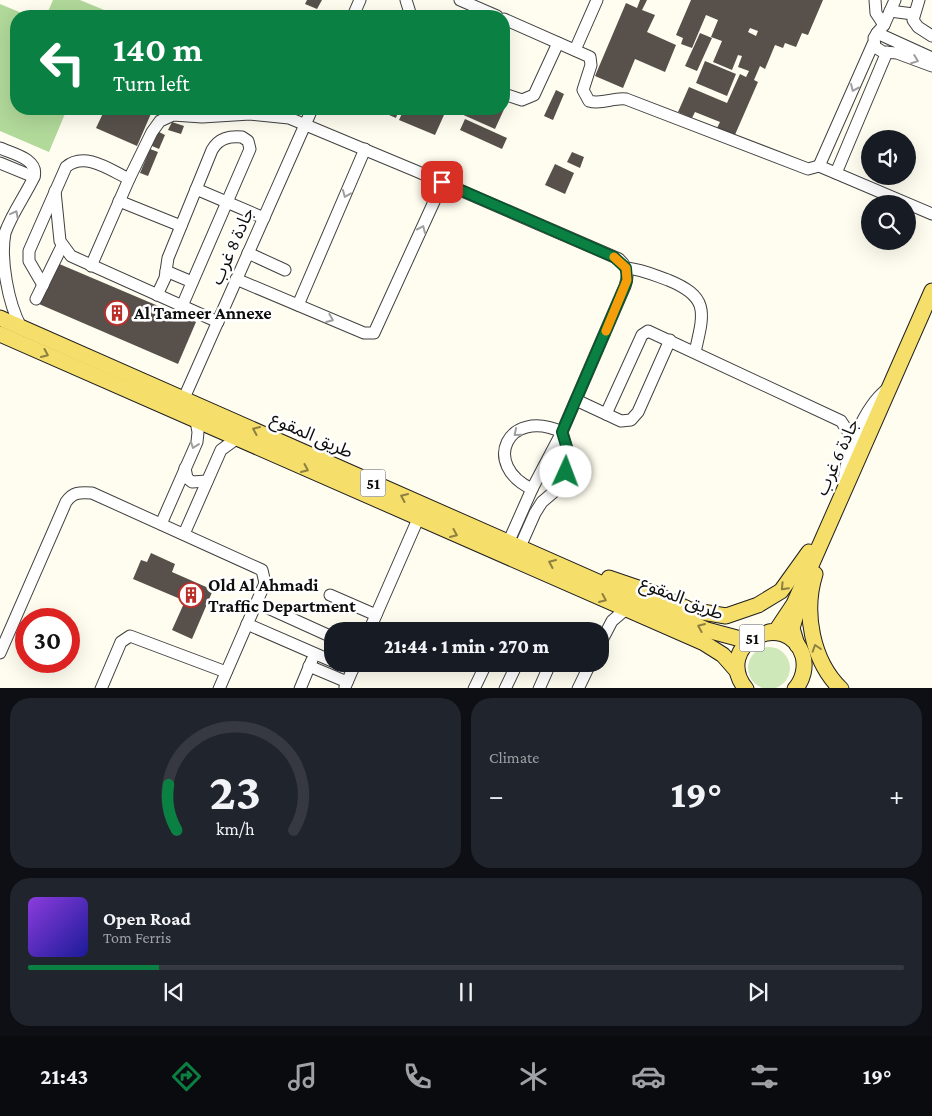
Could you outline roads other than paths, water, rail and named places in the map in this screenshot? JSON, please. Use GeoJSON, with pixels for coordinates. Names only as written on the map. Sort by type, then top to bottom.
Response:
{"type":"FeatureCollection","features":[{"type":"Feature","properties":{"kind":"main road","name":"جادة 6 غرب"},"geometry":{"type":"LineString","coordinates":[[804,668],[804,660],[792,628],[793,618],[844,489],[932,291]]}},
{"type":"Feature","properties":{"kind":"main road","name":"جادة 6 غرب"},"geometry":{"type":"LineString","coordinates":[[769,632],[776,631],[789,613],[932,307]]}},
{"type":"Feature","properties":{"kind":"main road","name":"طريق المقوع"},"geometry":{"type":"LineString","coordinates":[[0,318],[575,573],[707,630],[748,641]]}},
{"type":"Feature","properties":{"kind":"main road","name":"طريق المقوع"},"geometry":{"type":"LineString","coordinates":[[0,334],[704,643],[723,655],[742,683]]}},
{"type":"Feature","properties":{"kind":"main road"},"geometry":{"type":"LineString","coordinates":[[575,573],[589,572],[608,577],[653,593],[690,610],[726,616],[758,605],[781,591],[826,536]]}},
{"type":"Feature","properties":{"kind":"main road"},"geometry":{"type":"LineString","coordinates":[[826,536],[813,582],[810,612],[814,640],[820,661],[829,678],[841,688]]}},
{"type":"Feature","properties":{"kind":"main road","name":"51"},"geometry":{"type":"LineString","coordinates":[[742,683],[737,660],[741,649],[748,641],[769,632],[782,634],[797,645]]}},
{"type":"Feature","properties":{"kind":"main road"},"geometry":{"type":"LineString","coordinates":[[795,688],[802,677],[804,668]]}},
{"type":"Feature","properties":{"kind":"main road"},"geometry":{"type":"LineString","coordinates":[[804,668],[812,677],[837,688]]}},
{"type":"Feature","properties":{"kind":"street"},"geometry":{"type":"LineString","coordinates":[[460,0],[483,10]]}},
{"type":"Feature","properties":{"kind":"street"},"geometry":{"type":"LineString","coordinates":[[575,50],[597,0]]}},
{"type":"Feature","properties":{"kind":"street"},"geometry":{"type":"LineString","coordinates":[[875,0],[878,50],[897,53],[932,66]]}},
{"type":"Feature","properties":{"kind":"street"},"geometry":{"type":"LineString","coordinates":[[819,166],[895,0]]}},
{"type":"Feature","properties":{"kind":"street"},"geometry":{"type":"LineString","coordinates":[[919,0],[913,14],[914,23],[932,36]]}},
{"type":"Feature","properties":{"kind":"street"},"geometry":{"type":"LineString","coordinates":[[890,11],[913,14]]}},
{"type":"Feature","properties":{"kind":"street"},"geometry":{"type":"LineString","coordinates":[[510,22],[591,59],[582,90],[590,101],[626,99],[808,170],[819,166],[932,214]]}},
{"type":"Feature","properties":{"kind":"street"},"geometry":{"type":"LineString","coordinates":[[878,34],[932,58]]}},
{"type":"Feature","properties":{"kind":"street"},"geometry":{"type":"LineString","coordinates":[[510,96],[522,100],[534,94],[558,43]]}},
{"type":"Feature","properties":{"kind":"street"},"geometry":{"type":"LineString","coordinates":[[836,173],[887,52]]}},
{"type":"Feature","properties":{"kind":"street"},"geometry":{"type":"LineString","coordinates":[[866,63],[880,70]]}},
{"type":"Feature","properties":{"kind":"street"},"geometry":{"type":"LineString","coordinates":[[92,266],[128,179],[155,126],[166,117],[263,115],[289,118],[366,149],[614,257],[626,268],[651,274],[688,289],[694,294],[702,308],[703,317],[695,352]]}},
{"type":"Feature","properties":{"kind":"street","name":"جادة 8 غرب"},"geometry":{"type":"LineString","coordinates":[[184,398],[309,115]]}},
{"type":"Feature","properties":{"kind":"street"},"geometry":{"type":"LineString","coordinates":[[157,295],[166,271],[168,258],[196,188],[218,142],[226,138],[242,137],[248,141],[250,149],[182,306]]}},
{"type":"Feature","properties":{"kind":"street"},"geometry":{"type":"LineString","coordinates":[[0,148],[31,162],[35,169],[34,177],[2,235],[8,295],[21,327]]}},
{"type":"Feature","properties":{"kind":"street"},"geometry":{"type":"LineString","coordinates":[[298,305],[366,149]]}},
{"type":"Feature","properties":{"kind":"street"},"geometry":{"type":"LineString","coordinates":[[43,285],[29,261],[28,254],[66,167],[76,161],[89,161],[128,179]]}},
{"type":"Feature","properties":{"kind":"street"},"geometry":{"type":"LineString","coordinates":[[0,163],[34,177]]}},
{"type":"Feature","properties":{"kind":"street"},"geometry":{"type":"LineString","coordinates":[[236,280],[364,333],[374,333],[442,182]]}},
{"type":"Feature","properties":{"kind":"street"},"geometry":{"type":"LineString","coordinates":[[196,188],[264,218]]}},
{"type":"Feature","properties":{"kind":"street"},"geometry":{"type":"LineString","coordinates":[[54,191],[62,246],[70,256],[218,322]]}},
{"type":"Feature","properties":{"kind":"street"},"geometry":{"type":"LineString","coordinates":[[119,201],[181,226]]}},
{"type":"Feature","properties":{"kind":"street"},"geometry":{"type":"LineString","coordinates":[[36,299],[62,246]]}},
{"type":"Feature","properties":{"kind":"street"},"geometry":{"type":"LineString","coordinates":[[248,253],[285,270]]}},
{"type":"Feature","properties":{"kind":"street"},"geometry":{"type":"LineString","coordinates":[[514,546],[532,489],[562,432],[625,286],[627,280],[626,268]]}},
{"type":"Feature","properties":{"kind":"street"},"geometry":{"type":"LineString","coordinates":[[166,271],[192,282]]}},
{"type":"Feature","properties":{"kind":"street"},"geometry":{"type":"LineString","coordinates":[[606,414],[643,334],[651,332],[841,421],[855,442]]}},
{"type":"Feature","properties":{"kind":"street"},"geometry":{"type":"LineString","coordinates":[[576,400],[621,421],[626,421],[636,416],[670,340]]}},
{"type":"Feature","properties":{"kind":"street"},"geometry":{"type":"LineString","coordinates":[[844,489],[845,469],[866,416],[876,399],[889,388]]}},
{"type":"Feature","properties":{"kind":"street"},"geometry":{"type":"LineString","coordinates":[[841,421],[866,416]]}},
{"type":"Feature","properties":{"kind":"street"},"geometry":{"type":"LineString","coordinates":[[161,524],[197,442],[196,421]]}},
{"type":"Feature","properties":{"kind":"street"},"geometry":{"type":"LineString","coordinates":[[532,489],[513,478],[508,470],[505,460],[509,440],[520,429],[534,424],[544,425],[562,432]]}},
{"type":"Feature","properties":{"kind":"street"},"geometry":{"type":"LineString","coordinates":[[514,546],[542,502],[556,490],[566,472],[568,452],[562,432]]}},
{"type":"Feature","properties":{"kind":"street"},"geometry":{"type":"LineString","coordinates":[[184,534],[221,450],[236,439]]}},
{"type":"Feature","properties":{"kind":"street"},"geometry":{"type":"LineString","coordinates":[[185,468],[187,478],[192,482],[207,481]]}},
{"type":"Feature","properties":{"kind":"street"},"geometry":{"type":"LineString","coordinates":[[0,653],[71,495],[81,492],[92,493],[262,570],[266,583],[219,688]]}},
{"type":"Feature","properties":{"kind":"street"},"geometry":{"type":"LineString","coordinates":[[373,622],[418,518]]}},
{"type":"Feature","properties":{"kind":"street"},"geometry":{"type":"LineString","coordinates":[[330,595],[376,615]]}},
{"type":"Feature","properties":{"kind":"street"},"geometry":{"type":"LineString","coordinates":[[257,603],[324,633]]}},
{"type":"Feature","properties":{"kind":"street"},"geometry":{"type":"LineString","coordinates":[[609,627],[612,621],[626,609]]}},
{"type":"Feature","properties":{"kind":"street"},"geometry":{"type":"LineString","coordinates":[[247,624],[324,657]]}},
{"type":"Feature","properties":{"kind":"street"},"geometry":{"type":"LineString","coordinates":[[101,688],[121,642],[130,636],[226,672]]}},
{"type":"Feature","properties":{"kind":"street"},"geometry":{"type":"LineString","coordinates":[[300,688],[315,653]]}},
{"type":"Feature","properties":{"kind":"street"},"geometry":{"type":"LineString","coordinates":[[309,666],[345,685],[351,672]]}},
{"type":"Feature","properties":{"kind":"street"},"geometry":{"type":"LineString","coordinates":[[474,688],[482,672]]}},
{"type":"Feature","properties":{"kind":"street"},"geometry":{"type":"LineString","coordinates":[[505,688],[513,672]]}},
{"type":"Feature","properties":{"kind":"street"},"geometry":{"type":"LineString","coordinates":[[539,688],[546,672]]}},
{"type":"Feature","properties":{"kind":"street"},"geometry":{"type":"LineString","coordinates":[[578,688],[586,672]]}},
{"type":"Feature","properties":{"kind":"place","name":"Al Tameer Annexe"},"geometry":{"type":"Point","coordinates":[117,313]}},
{"type":"Feature","properties":{"kind":"place","name":"Old Al Ahmadi Traffic Department"},"geometry":{"type":"Point","coordinates":[191,595]}}]}
